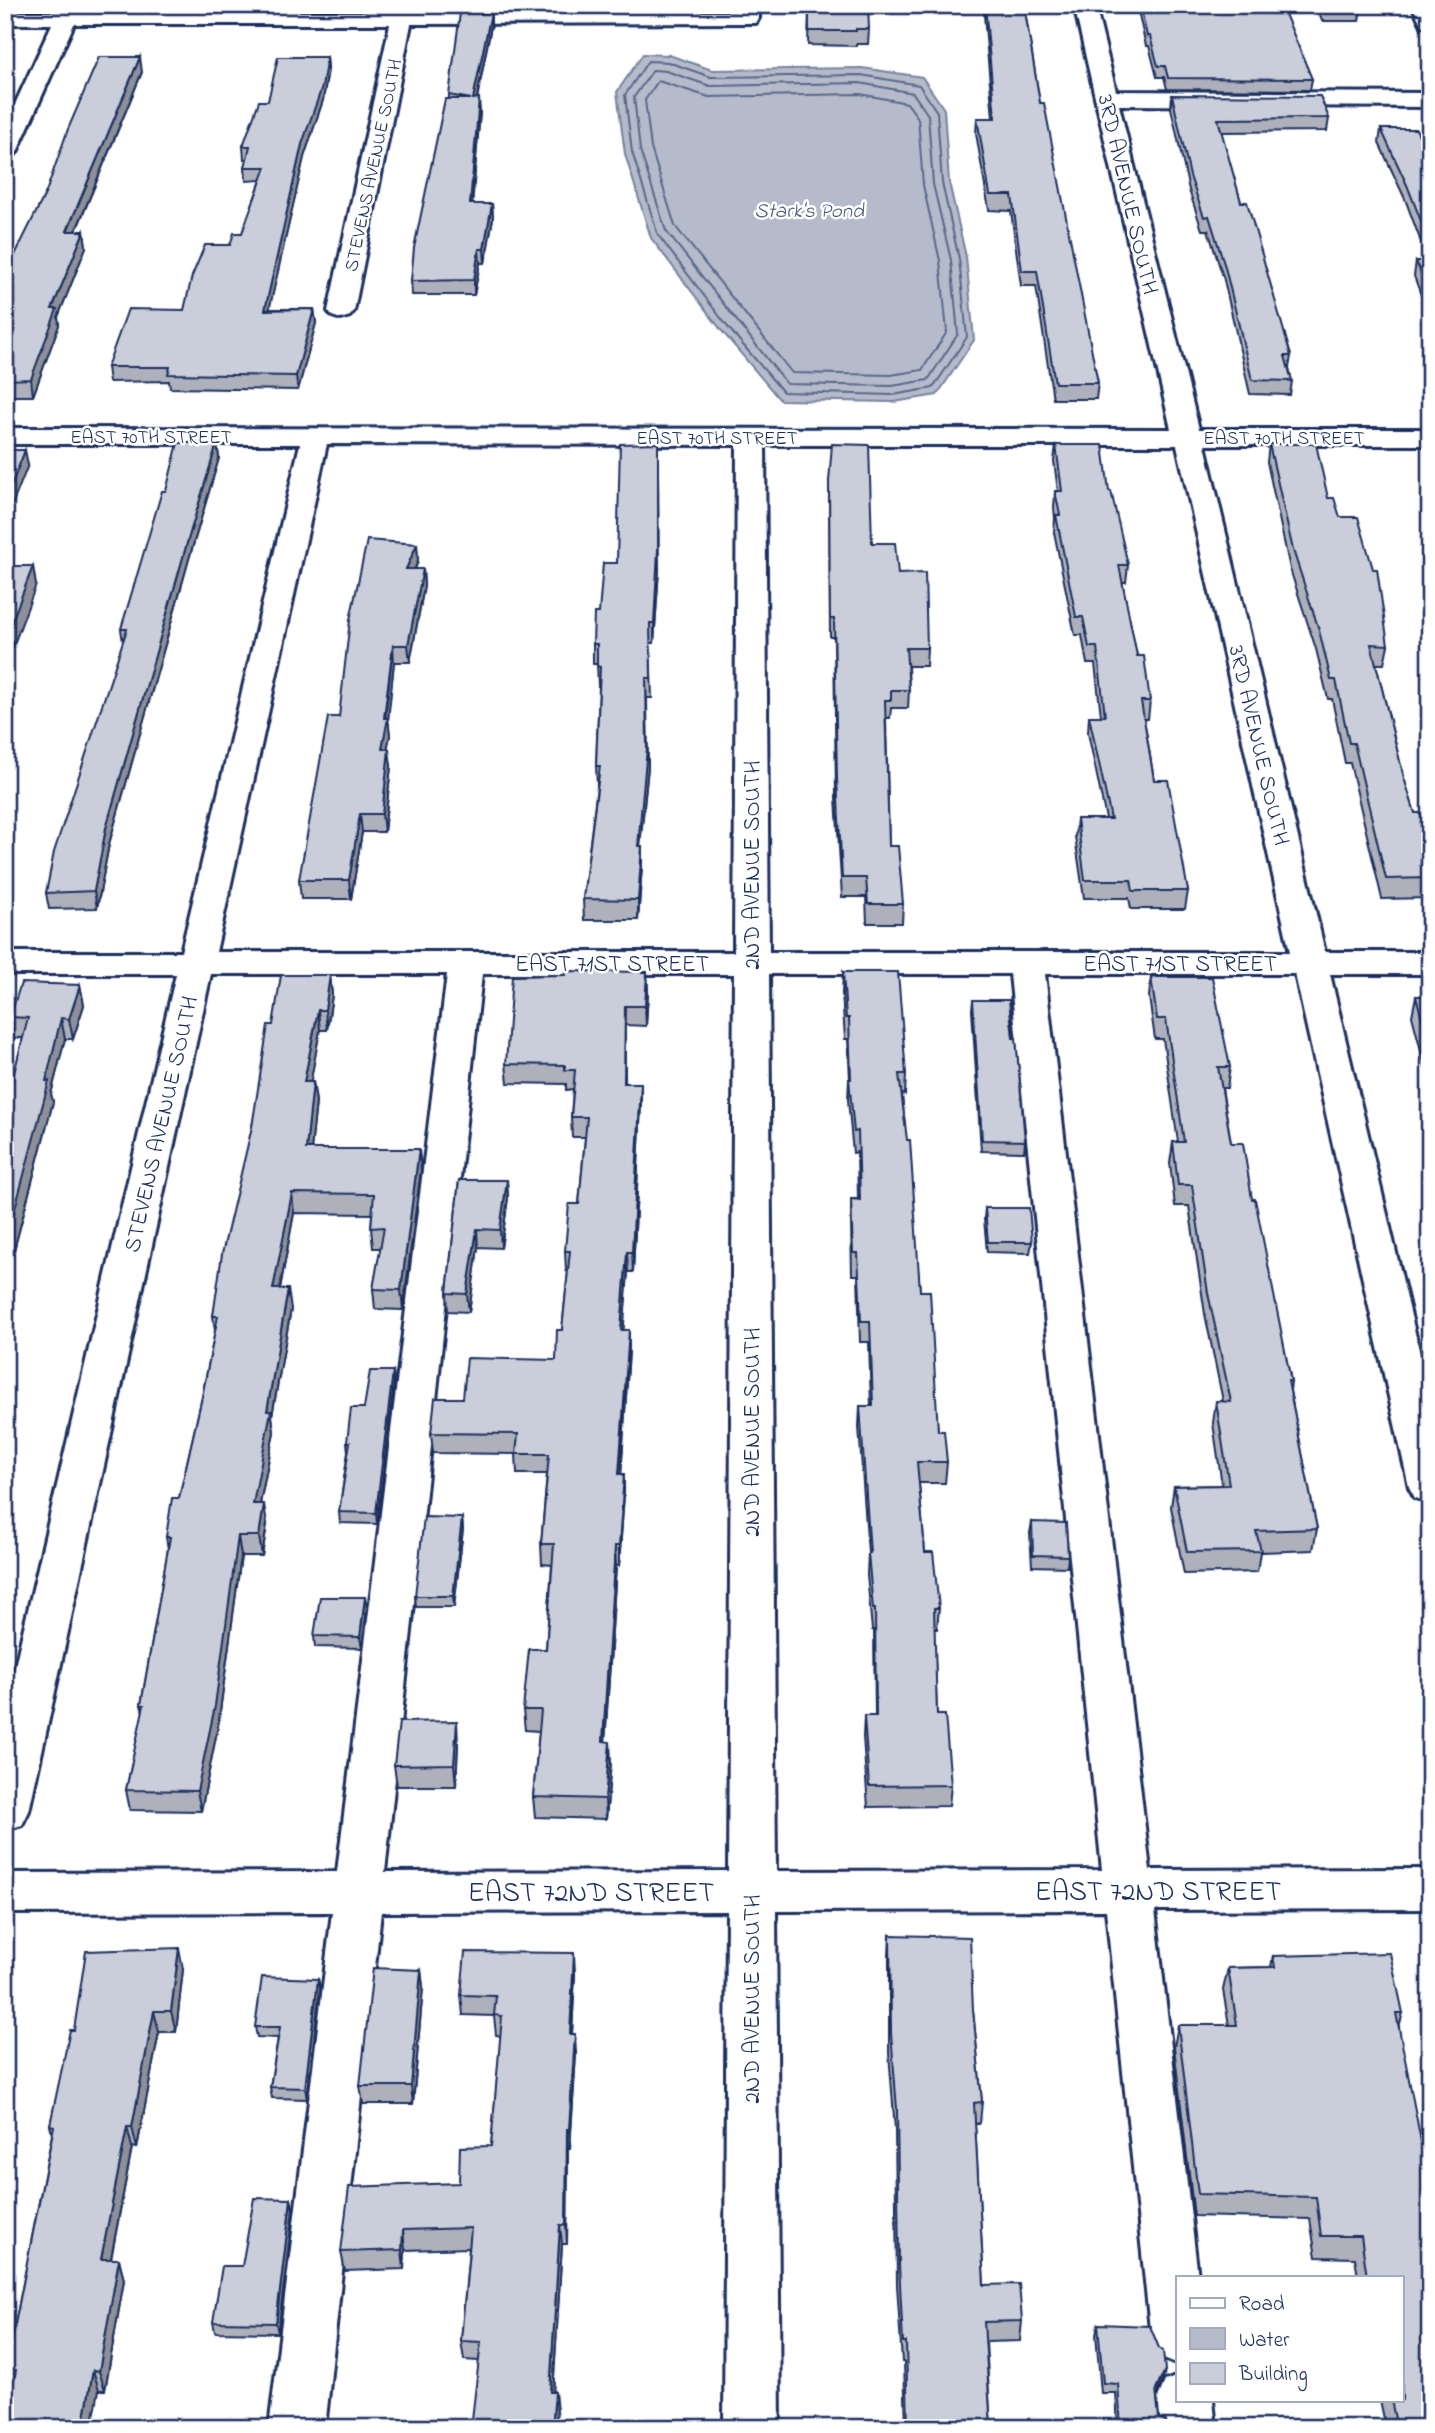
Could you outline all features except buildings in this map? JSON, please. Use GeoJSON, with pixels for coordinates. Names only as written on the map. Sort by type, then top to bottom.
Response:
{"type":"FeatureCollection","features":[{"type":"Feature","properties":{"kind":"street","name":"3RD AVENUE SOUTH"},"geometry":{"type":"LineString","coordinates":[[1084,5],[1189,437],[1430,1487]]}},
{"type":"Feature","properties":{"kind":"street"},"geometry":{"type":"LineString","coordinates":[[1422,5],[1430,21]]}},
{"type":"Feature","properties":{"kind":"street"},"geometry":{"type":"LineString","coordinates":[[5,18],[402,18],[748,11]]}},
{"type":"Feature","properties":{"kind":"street"},"geometry":{"type":"LineString","coordinates":[[5,152],[66,18]]}},
{"type":"Feature","properties":{"kind":"street","name":"STEVENS AVENUE SOUTH"},"geometry":{"type":"LineString","coordinates":[[341,312],[402,18]]}},
{"type":"Feature","properties":{"kind":"street"},"geometry":{"type":"LineString","coordinates":[[1106,98],[1430,100]]}},
{"type":"Feature","properties":{"kind":"street","name":"EAST 70TH STREET"},"geometry":{"type":"LineString","coordinates":[[5,436],[1430,437]]}},
{"type":"Feature","properties":{"kind":"street","name":"STEVENS AVENUE SOUTH"},"geometry":{"type":"LineString","coordinates":[[5,1811],[315,437]]}},
{"type":"Feature","properties":{"kind":"street","name":"2ND AVENUE SOUTH"},"geometry":{"type":"LineString","coordinates":[[751,437],[752,2428]]}},
{"type":"Feature","properties":{"kind":"street","name":"EAST 71ST STREET"},"geometry":{"type":"LineString","coordinates":[[5,962],[1430,962]]}},
{"type":"Feature","properties":{"kind":"street"},"geometry":{"type":"LineString","coordinates":[[297,2428],[466,962]]}},
{"type":"Feature","properties":{"kind":"street"},"geometry":{"type":"LineString","coordinates":[[1026,962],[1176,2321]]}},
{"type":"Feature","properties":{"kind":"street","name":"EAST 72ND STREET"},"geometry":{"type":"LineString","coordinates":[[5,1892],[1430,1889]]}},
{"type":"Feature","properties":{"kind":"street"},"geometry":{"type":"LineString","coordinates":[[1185,2402],[1188,2428]]}},
{"type":"Feature","properties":{"kind":"water","name":"Stark's Pond"},"geometry":{"type":"Polygon","coordinates":[[[643,54],[669,55],[712,70],[862,68],[922,77],[944,109],[949,182],[966,257],[974,340],[937,395],[894,402],[780,400],[722,331],[651,238],[625,154],[617,92],[643,54]]]}}]}
